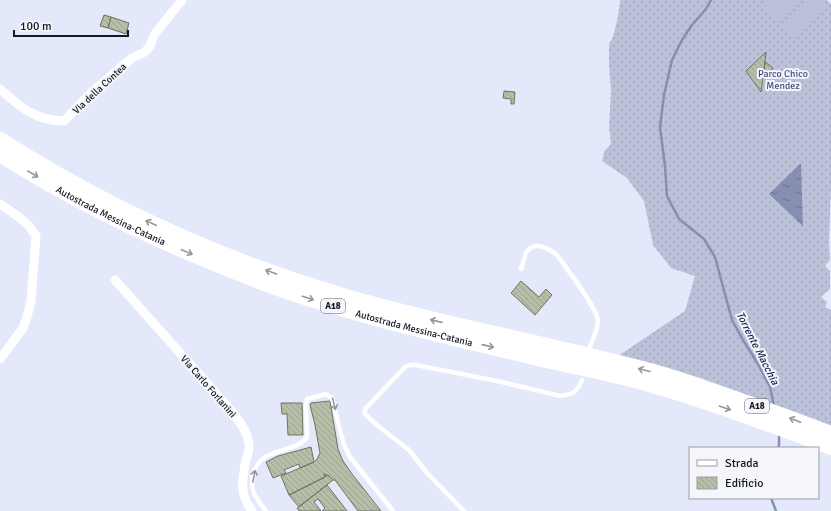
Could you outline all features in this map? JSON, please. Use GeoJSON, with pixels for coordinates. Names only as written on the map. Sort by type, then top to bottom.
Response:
{"type":"FeatureCollection","features":[{"type":"Feature","properties":{"kind":"highway","name":"Autostrada Messina-Catania"},"geometry":{"type":"LineString","coordinates":[[0,140],[20,153],[105,200],[176,234],[250,265],[309,286],[370,304],[583,362],[779,427],[831,447]]}},
{"type":"Feature","properties":{"kind":"highway","name":"Autostrada Messina-Catania"},"geometry":{"type":"LineString","coordinates":[[0,154],[106,214],[171,245],[253,279],[366,316],[403,325],[554,355]]}},
{"type":"Feature","properties":{"kind":"highway","name":"Autostrada Messina-Catania"},"geometry":{"type":"LineString","coordinates":[[583,362],[648,370],[831,434]]}},
{"type":"Feature","properties":{"kind":"street","name":"Via della Contea"},"geometry":{"type":"LineString","coordinates":[[0,88],[23,108],[33,114],[44,119],[64,121],[92,92],[132,58],[145,52],[150,46],[154,35],[182,0]]}},
{"type":"Feature","properties":{"kind":"street"},"geometry":{"type":"LineString","coordinates":[[0,204],[19,217],[29,226],[36,236],[31,301],[27,316],[23,328],[0,359]]}},
{"type":"Feature","properties":{"kind":"street","name":"Via Carlo Forlanini"},"geometry":{"type":"LineString","coordinates":[[115,280],[230,409],[244,428],[250,446],[243,477],[242,493],[246,503],[252,511]]}},
{"type":"Feature","properties":{"kind":"lane"},"geometry":{"type":"LineString","coordinates":[[464,511],[428,474],[409,450],[364,414],[365,409],[405,367],[410,365],[497,381],[561,396],[573,393],[579,387],[583,362],[598,326],[598,318],[591,303],[557,255],[550,250],[537,246],[531,248],[527,253],[521,269]]}},
{"type":"Feature","properties":{"kind":"lane"},"geometry":{"type":"LineString","coordinates":[[266,511],[253,493],[252,479],[257,465],[260,460],[272,454],[302,444],[307,438],[307,399],[326,394],[332,398],[344,445],[350,457],[393,511]]}},
{"type":"Feature","properties":{"kind":"green space","name":"Parco Chico Mendez"},"geometry":{"type":"Polygon","coordinates":[[[620,0],[827,0],[831,4],[830,260],[825,266],[830,271],[830,289],[821,297],[827,302],[825,307],[831,310],[831,426],[701,378],[618,356],[685,311],[695,276],[671,268],[653,245],[644,201],[627,178],[602,161],[604,152],[611,144],[609,127],[611,91],[609,44],[613,37],[618,17],[620,0]]]}},
{"type":"Feature","properties":{"kind":"green space"},"geometry":{"type":"Polygon","coordinates":[[[771,0],[802,0],[779,23],[763,8],[771,0]]]}},
{"type":"Feature","properties":{"kind":"green space"},"geometry":{"type":"Polygon","coordinates":[[[807,0],[821,0],[827,6],[796,38],[783,24],[807,0]]]}},
{"type":"Feature","properties":{"kind":"water"},"geometry":{"type":"Polygon","coordinates":[[[801,163],[803,226],[769,194],[801,163]]]}},
{"type":"Feature","properties":{"kind":"building"},"geometry":{"type":"Polygon","coordinates":[[[104,15],[111,17],[108,28],[100,26],[104,15]]]}},
{"type":"Feature","properties":{"kind":"building"},"geometry":{"type":"Polygon","coordinates":[[[111,17],[129,23],[126,34],[108,28],[111,17]]]}},
{"type":"Feature","properties":{"kind":"building"},"geometry":{"type":"Polygon","coordinates":[[[766,52],[764,71],[761,92],[746,71],[766,52]]]}},
{"type":"Feature","properties":{"kind":"building"},"geometry":{"type":"Polygon","coordinates":[[[765,62],[773,68],[770,71],[764,71],[765,62]]]}},
{"type":"Feature","properties":{"kind":"building"},"geometry":{"type":"Polygon","coordinates":[[[504,91],[515,92],[514,104],[511,104],[511,99],[503,98],[504,91]]]}},
{"type":"Feature","properties":{"kind":"building"},"geometry":{"type":"Polygon","coordinates":[[[521,281],[539,297],[546,289],[552,295],[535,315],[511,293],[521,281]]]}},
{"type":"Feature","properties":{"kind":"building"},"geometry":{"type":"Polygon","coordinates":[[[330,401],[338,449],[343,461],[381,511],[358,511],[335,480],[324,474],[325,477],[289,495],[281,476],[314,462],[320,453],[310,405],[311,403],[330,401]]]}},
{"type":"Feature","properties":{"kind":"building"},"geometry":{"type":"Polygon","coordinates":[[[281,403],[302,403],[303,435],[288,435],[287,414],[282,414],[281,403]]]}},
{"type":"Feature","properties":{"kind":"building"},"geometry":{"type":"Polygon","coordinates":[[[311,447],[314,462],[300,468],[299,464],[284,470],[286,473],[273,478],[266,462],[278,456],[311,447]]]}},
{"type":"Feature","properties":{"kind":"building"},"geometry":{"type":"Polygon","coordinates":[[[324,474],[333,480],[299,507],[289,495],[325,477],[324,474]]]}},
{"type":"Feature","properties":{"kind":"building"},"geometry":{"type":"Polygon","coordinates":[[[327,485],[347,511],[322,511],[325,508],[318,499],[314,502],[321,511],[299,511],[297,508],[327,485]]]}},
{"type":"Feature","properties":{"kind":"waterway","name":"Torrente Macchia"},"geometry":{"type":"LineString","coordinates":[[711,0],[706,9],[692,25],[682,40],[672,60],[664,95],[660,127],[667,196],[679,219],[704,239],[715,257],[732,320],[770,387],[774,406]]}},
{"type":"Feature","properties":{"kind":"waterway","name":"Torrente Macchia"},"geometry":{"type":"LineString","coordinates":[[778,447],[779,433]]}},
{"type":"Feature","properties":{"kind":"waterway","name":"Torrente Macchia"},"geometry":{"type":"LineString","coordinates":[[771,499],[776,511]]}}]}
